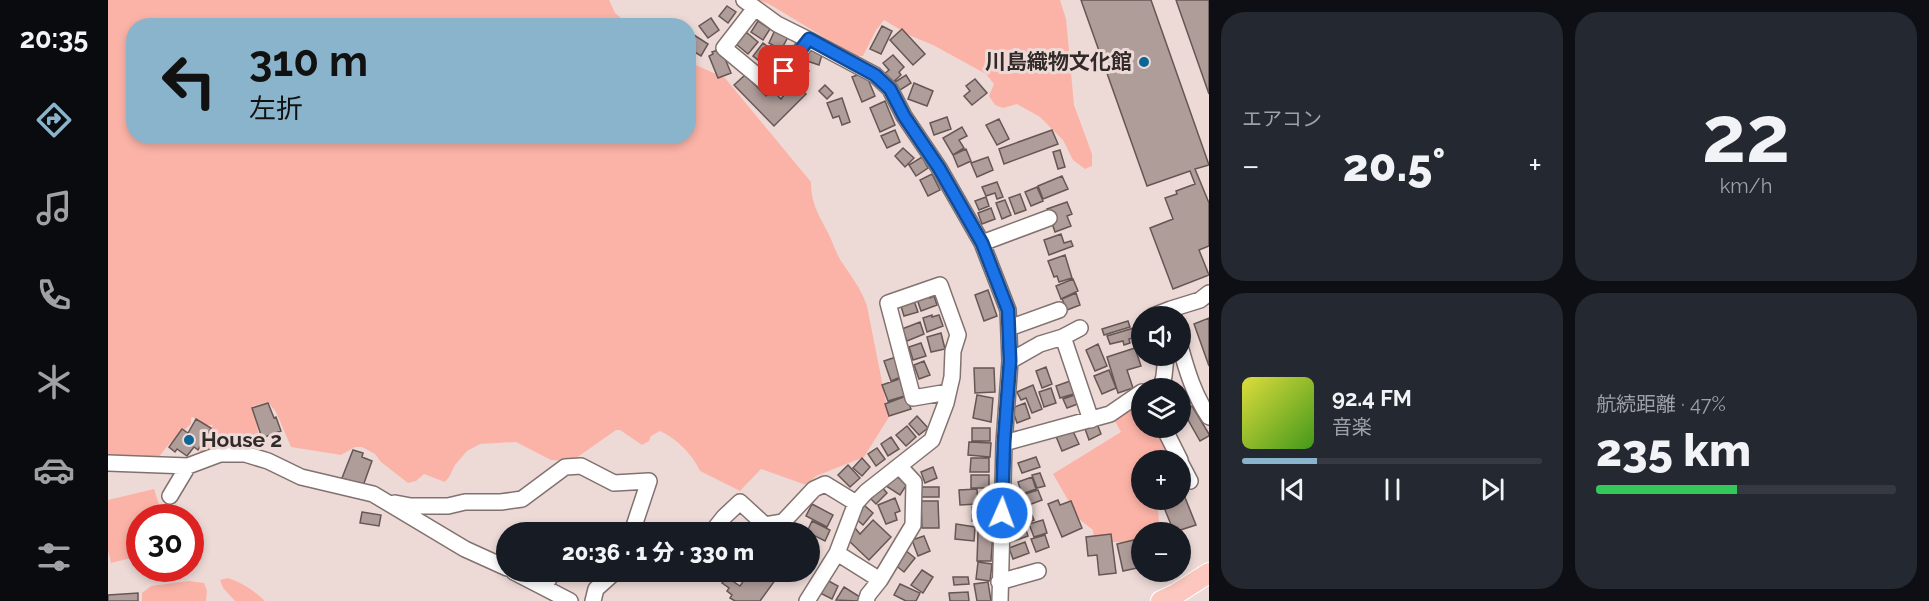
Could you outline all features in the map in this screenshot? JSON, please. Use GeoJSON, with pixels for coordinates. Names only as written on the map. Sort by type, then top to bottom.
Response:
{"type":"FeatureCollection","features":[{"type":"Feature","properties":{"kind":"main road"},"geometry":{"type":"LineString","coordinates":[[1161,601],[1209,573]]}},
{"type":"Feature","properties":{"kind":"street"},"geometry":{"type":"LineString","coordinates":[[809,39],[771,87],[724,48],[749,4],[777,24],[809,39],[875,75],[890,89],[904,116],[939,168],[982,243],[1008,310],[1010,361],[1004,443],[1000,601]]}},
{"type":"Feature","properties":{"kind":"street"},"geometry":{"type":"LineString","coordinates":[[982,243],[1048,218]]}},
{"type":"Feature","properties":{"kind":"street"},"geometry":{"type":"LineString","coordinates":[[807,601],[837,553],[856,503],[866,492],[932,440],[948,392],[952,377],[953,351],[958,335],[940,285],[888,303],[913,398],[948,392]]}},
{"type":"Feature","properties":{"kind":"street"},"geometry":{"type":"LineString","coordinates":[[1187,306],[1209,293]]}},
{"type":"Feature","properties":{"kind":"street"},"geometry":{"type":"LineString","coordinates":[[1009,328],[1059,310]]}},
{"type":"Feature","properties":{"kind":"street"},"geometry":{"type":"LineString","coordinates":[[1010,361],[1080,328]]}},
{"type":"Feature","properties":{"kind":"street"},"geometry":{"type":"LineString","coordinates":[[1063,337],[1091,420]]}},
{"type":"Feature","properties":{"kind":"street"},"geometry":{"type":"LineString","coordinates":[[1186,366],[1197,397],[1209,417]]}},
{"type":"Feature","properties":{"kind":"street"},"geometry":{"type":"LineString","coordinates":[[1004,443],[1110,414],[1131,400]]}},
{"type":"Feature","properties":{"kind":"street"},"geometry":{"type":"LineString","coordinates":[[108,463],[188,466],[220,454],[245,454],[268,461],[301,477],[373,494],[465,549],[496,563]]}},
{"type":"Feature","properties":{"kind":"street"},"geometry":{"type":"LineString","coordinates":[[170,496],[188,466]]}},
{"type":"Feature","properties":{"kind":"street"},"geometry":{"type":"LineString","coordinates":[[383,500],[411,507],[522,499],[565,467],[581,466],[614,483],[649,481],[635,522]]}},
{"type":"Feature","properties":{"kind":"street"},"geometry":{"type":"LineString","coordinates":[[866,601],[868,594],[880,580],[913,525],[914,482],[900,466]]}},
{"type":"Feature","properties":{"kind":"street"},"geometry":{"type":"LineString","coordinates":[[783,522],[814,489],[825,484],[856,503]]}},
{"type":"Feature","properties":{"kind":"street"},"geometry":{"type":"LineString","coordinates":[[719,522],[740,502],[762,522]]}},
{"type":"Feature","properties":{"kind":"street"},"geometry":{"type":"LineString","coordinates":[[837,553],[880,580]]}},
{"type":"Feature","properties":{"kind":"street"},"geometry":{"type":"LineString","coordinates":[[999,582],[1038,571]]}},
{"type":"Feature","properties":{"kind":"street"},"geometry":{"type":"LineString","coordinates":[[534,582],[570,601]]}},
{"type":"Feature","properties":{"kind":"street"},"geometry":{"type":"LineString","coordinates":[[544,587],[547,582]]}},
{"type":"Feature","properties":{"kind":"street"},"geometry":{"type":"LineString","coordinates":[[593,601],[596,589],[604,582]]}},
{"type":"Feature","properties":{"kind":"shaded area"},"geometry":{"type":"Polygon","coordinates":[[[108,0],[609,0],[615,13],[621,18],[126,18],[126,144],[696,144],[696,65],[725,78],[811,182],[812,196],[818,213],[839,257],[859,288],[867,306],[889,417],[864,457],[816,476],[806,485],[761,469],[740,491],[700,471],[683,448],[660,431],[642,445],[620,430],[616,430],[572,461],[551,460],[516,442],[480,444],[467,451],[445,482],[424,474],[416,481],[408,483],[381,462],[375,454],[362,447],[355,447],[341,455],[291,447],[276,412],[268,402],[253,406],[259,436],[248,443],[232,442],[197,457],[213,425],[203,425],[193,417],[191,424],[169,444],[155,462],[108,460],[108,0]]]}},
{"type":"Feature","properties":{"kind":"shaded area"},"geometry":{"type":"Polygon","coordinates":[[[758,0],[1060,0],[1066,19],[1074,105],[1092,154],[1092,166],[1085,169],[1073,160],[1063,140],[1040,117],[1017,104],[1003,108],[995,105],[989,96],[994,84],[986,74],[884,20],[876,30],[863,56],[852,56],[769,4],[758,0]]]}},
{"type":"Feature","properties":{"kind":"shaded area"},"geometry":{"type":"Polygon","coordinates":[[[1131,403],[1131,438],[1161,438],[1166,450],[1131,450],[1131,510],[1158,510],[1159,522],[1131,522],[1131,545],[1118,542],[1094,543],[1093,530],[1079,519],[1053,474],[1121,432],[1112,416],[1131,403]]]}},
{"type":"Feature","properties":{"kind":"shaded area"},"geometry":{"type":"Polygon","coordinates":[[[154,489],[159,504],[126,504],[126,559],[111,563],[108,551],[108,500],[154,489]]]}},
{"type":"Feature","properties":{"kind":"shaded area"},"geometry":{"type":"Polygon","coordinates":[[[228,578],[248,587],[265,601],[235,601],[223,588],[220,580],[228,578]]]}},
{"type":"Feature","properties":{"kind":"shaded area"},"geometry":{"type":"Polygon","coordinates":[[[181,582],[204,583],[207,591],[206,601],[142,601],[142,593],[151,586],[181,582]]]}},
{"type":"Feature","properties":{"kind":"building"},"geometry":{"type":"Polygon","coordinates":[[[1081,0],[1151,0],[1209,165],[1195,169],[1209,203],[1209,246],[1199,250],[1209,275],[1173,289],[1150,228],[1173,219],[1165,198],[1195,184],[1190,171],[1147,186],[1081,0]]]}},
{"type":"Feature","properties":{"kind":"building"},"geometry":{"type":"Polygon","coordinates":[[[1176,0],[1209,0],[1209,94],[1176,0]]]}},
{"type":"Feature","properties":{"kind":"building"},"geometry":{"type":"Polygon","coordinates":[[[727,6],[736,12],[728,23],[719,16],[727,6]]]}},
{"type":"Feature","properties":{"kind":"building"},"geometry":{"type":"Polygon","coordinates":[[[711,18],[719,30],[708,38],[699,26],[711,18]]]}},
{"type":"Feature","properties":{"kind":"building"},"geometry":{"type":"Polygon","coordinates":[[[758,21],[770,29],[763,40],[751,32],[758,21]]]}},
{"type":"Feature","properties":{"kind":"building"},"geometry":{"type":"Polygon","coordinates":[[[882,26],[892,31],[881,54],[870,49],[882,26]]]}},
{"type":"Feature","properties":{"kind":"building"},"geometry":{"type":"Polygon","coordinates":[[[902,29],[925,54],[913,65],[890,40],[902,29]]]}},
{"type":"Feature","properties":{"kind":"building"},"geometry":{"type":"Polygon","coordinates":[[[775,30],[788,37],[781,50],[769,43],[775,30]]]}},
{"type":"Feature","properties":{"kind":"building"},"geometry":{"type":"Polygon","coordinates":[[[746,32],[758,42],[748,54],[736,44],[746,32]]]}},
{"type":"Feature","properties":{"kind":"building"},"geometry":{"type":"Polygon","coordinates":[[[696,36],[708,44],[701,56],[696,53],[696,36]]]}},
{"type":"Feature","properties":{"kind":"building"},"geometry":{"type":"Polygon","coordinates":[[[763,43],[776,53],[766,66],[753,56],[763,43]]]}},
{"type":"Feature","properties":{"kind":"building"},"geometry":{"type":"Polygon","coordinates":[[[808,46],[823,51],[819,65],[804,60],[808,46]]]}},
{"type":"Feature","properties":{"kind":"building"},"geometry":{"type":"Polygon","coordinates":[[[721,49],[731,73],[718,78],[709,56],[713,54],[712,52],[721,49]]]}},
{"type":"Feature","properties":{"kind":"building"},"geometry":{"type":"Polygon","coordinates":[[[893,55],[904,67],[899,72],[901,75],[891,84],[883,75],[889,70],[883,63],[893,55]]]}},
{"type":"Feature","properties":{"kind":"building"},"geometry":{"type":"Polygon","coordinates":[[[800,61],[809,71],[798,80],[789,69],[800,61]]]}},
{"type":"Feature","properties":{"kind":"building"},"geometry":{"type":"Polygon","coordinates":[[[865,72],[875,96],[862,102],[852,77],[865,72]]]}},
{"type":"Feature","properties":{"kind":"building"},"geometry":{"type":"Polygon","coordinates":[[[745,75],[766,96],[772,90],[781,99],[784,95],[779,90],[791,78],[806,94],[774,126],[734,85],[745,75]]]}},
{"type":"Feature","properties":{"kind":"building"},"geometry":{"type":"Polygon","coordinates":[[[906,75],[911,83],[897,92],[892,84],[906,75]]]}},
{"type":"Feature","properties":{"kind":"building"},"geometry":{"type":"Polygon","coordinates":[[[975,79],[987,93],[972,105],[964,96],[970,91],[966,86],[975,79]]]}},
{"type":"Feature","properties":{"kind":"building"},"geometry":{"type":"Polygon","coordinates":[[[914,83],[933,91],[927,106],[908,99],[914,83]]]}},
{"type":"Feature","properties":{"kind":"building"},"geometry":{"type":"Polygon","coordinates":[[[825,85],[833,93],[827,99],[819,91],[825,85]]]}},
{"type":"Feature","properties":{"kind":"building"},"geometry":{"type":"Polygon","coordinates":[[[842,98],[850,122],[842,125],[839,116],[833,118],[827,103],[842,98]]]}},
{"type":"Feature","properties":{"kind":"building"},"geometry":{"type":"Polygon","coordinates":[[[885,101],[895,125],[880,132],[870,108],[885,101]]]}},
{"type":"Feature","properties":{"kind":"building"},"geometry":{"type":"Polygon","coordinates":[[[947,117],[951,129],[934,135],[930,123],[947,117]]]}},
{"type":"Feature","properties":{"kind":"building"},"geometry":{"type":"Polygon","coordinates":[[[999,119],[1009,139],[997,145],[986,125],[999,119]]]}},
{"type":"Feature","properties":{"kind":"building"},"geometry":{"type":"Polygon","coordinates":[[[962,127],[967,136],[959,140],[964,148],[953,155],[943,138],[962,127]]]}},
{"type":"Feature","properties":{"kind":"building"},"geometry":{"type":"Polygon","coordinates":[[[895,130],[900,142],[887,148],[881,136],[895,130]]]}},
{"type":"Feature","properties":{"kind":"building"},"geometry":{"type":"Polygon","coordinates":[[[1052,130],[1058,144],[1004,164],[999,149],[1052,130]]]}},
{"type":"Feature","properties":{"kind":"building"},"geometry":{"type":"Polygon","coordinates":[[[903,148],[914,158],[905,167],[895,156],[903,148]]]}},
{"type":"Feature","properties":{"kind":"building"},"geometry":{"type":"Polygon","coordinates":[[[966,149],[971,161],[958,167],[953,155],[966,149]]]}},
{"type":"Feature","properties":{"kind":"building"},"geometry":{"type":"Polygon","coordinates":[[[1060,150],[1065,167],[1058,169],[1053,152],[1060,150]]]}},
{"type":"Feature","properties":{"kind":"building"},"geometry":{"type":"Polygon","coordinates":[[[922,157],[928,168],[916,176],[909,165],[922,157]]]}},
{"type":"Feature","properties":{"kind":"building"},"geometry":{"type":"Polygon","coordinates":[[[988,157],[993,170],[977,177],[971,163],[988,157]]]}},
{"type":"Feature","properties":{"kind":"building"},"geometry":{"type":"Polygon","coordinates":[[[932,174],[940,190],[928,196],[920,180],[932,174]]]}},
{"type":"Feature","properties":{"kind":"building"},"geometry":{"type":"Polygon","coordinates":[[[1062,176],[1068,189],[1043,199],[1038,186],[1062,176]]]}},
{"type":"Feature","properties":{"kind":"building"},"geometry":{"type":"Polygon","coordinates":[[[997,182],[1003,197],[997,199],[995,193],[986,196],[982,187],[997,182]]]}},
{"type":"Feature","properties":{"kind":"building"},"geometry":{"type":"Polygon","coordinates":[[[1037,187],[1043,201],[1031,206],[1025,192],[1037,187]]]}},
{"type":"Feature","properties":{"kind":"building"},"geometry":{"type":"Polygon","coordinates":[[[1020,194],[1026,210],[1015,214],[1009,198],[1020,194]]]}},
{"type":"Feature","properties":{"kind":"building"},"geometry":{"type":"Polygon","coordinates":[[[986,197],[989,206],[979,210],[975,201],[986,197]]]}},
{"type":"Feature","properties":{"kind":"building"},"geometry":{"type":"Polygon","coordinates":[[[1005,200],[1011,215],[1002,219],[996,203],[1005,200]]]}},
{"type":"Feature","properties":{"kind":"building"},"geometry":{"type":"Polygon","coordinates":[[[1067,202],[1072,214],[1067,216],[1071,226],[1055,232],[1047,209],[1067,202]]]}},
{"type":"Feature","properties":{"kind":"building"},"geometry":{"type":"Polygon","coordinates":[[[991,208],[995,219],[982,224],[978,213],[991,208]]]}},
{"type":"Feature","properties":{"kind":"building"},"geometry":{"type":"Polygon","coordinates":[[[1061,234],[1064,243],[1071,241],[1073,246],[1049,255],[1044,240],[1061,234]]]}},
{"type":"Feature","properties":{"kind":"building"},"geometry":{"type":"Polygon","coordinates":[[[1065,255],[1072,278],[1059,282],[1057,276],[1054,277],[1048,261],[1065,255]]]}},
{"type":"Feature","properties":{"kind":"building"},"geometry":{"type":"Polygon","coordinates":[[[1073,279],[1078,291],[1061,299],[1056,286],[1073,279]]]}},
{"type":"Feature","properties":{"kind":"building"},"geometry":{"type":"Polygon","coordinates":[[[988,290],[997,316],[984,321],[975,295],[988,290]]]}},
{"type":"Feature","properties":{"kind":"building"},"geometry":{"type":"Polygon","coordinates":[[[927,292],[930,298],[934,296],[937,305],[921,311],[916,296],[927,292]]]}},
{"type":"Feature","properties":{"kind":"building"},"geometry":{"type":"Polygon","coordinates":[[[1076,293],[1080,305],[1067,310],[1062,299],[1076,293]]]}},
{"type":"Feature","properties":{"kind":"building"},"geometry":{"type":"Polygon","coordinates":[[[913,298],[918,312],[904,316],[900,303],[913,298]]]}},
{"type":"Feature","properties":{"kind":"building"},"geometry":{"type":"Polygon","coordinates":[[[932,315],[932,317],[939,315],[943,326],[927,332],[923,318],[932,315]]]}},
{"type":"Feature","properties":{"kind":"building"},"geometry":{"type":"Polygon","coordinates":[[[1209,318],[1209,366],[1194,324],[1209,318]]]}},
{"type":"Feature","properties":{"kind":"building"},"geometry":{"type":"Polygon","coordinates":[[[1128,321],[1130,327],[1104,335],[1102,329],[1128,321]]]}},
{"type":"Feature","properties":{"kind":"building"},"geometry":{"type":"Polygon","coordinates":[[[920,322],[924,334],[907,341],[902,329],[920,322]]]}},
{"type":"Feature","properties":{"kind":"building"},"geometry":{"type":"Polygon","coordinates":[[[1131,329],[1130,343],[1124,345],[1123,341],[1110,344],[1107,336],[1131,329]]]}},
{"type":"Feature","properties":{"kind":"building"},"geometry":{"type":"Polygon","coordinates":[[[941,333],[945,349],[931,352],[927,337],[941,333]]]}},
{"type":"Feature","properties":{"kind":"building"},"geometry":{"type":"Polygon","coordinates":[[[921,343],[926,356],[913,360],[909,347],[921,343]]]}},
{"type":"Feature","properties":{"kind":"building"},"geometry":{"type":"Polygon","coordinates":[[[1098,344],[1107,366],[1095,371],[1086,350],[1098,344]]]}},
{"type":"Feature","properties":{"kind":"building"},"geometry":{"type":"Polygon","coordinates":[[[1131,349],[1131,366],[1141,366],[1127,370],[1131,389],[1118,393],[1107,357],[1131,349]]]}},
{"type":"Feature","properties":{"kind":"building"},"geometry":{"type":"Polygon","coordinates":[[[896,357],[903,376],[891,381],[884,361],[896,357]]]}},
{"type":"Feature","properties":{"kind":"building"},"geometry":{"type":"Polygon","coordinates":[[[924,361],[930,375],[919,379],[914,365],[924,361]]]}},
{"type":"Feature","properties":{"kind":"building"},"geometry":{"type":"Polygon","coordinates":[[[1046,367],[1052,384],[1042,388],[1036,371],[1046,367]]]}},
{"type":"Feature","properties":{"kind":"building"},"geometry":{"type":"Polygon","coordinates":[[[974,368],[994,368],[995,392],[975,393],[974,368]]]}},
{"type":"Feature","properties":{"kind":"building"},"geometry":{"type":"Polygon","coordinates":[[[1109,370],[1116,388],[1102,394],[1094,376],[1109,370]]]}},
{"type":"Feature","properties":{"kind":"building"},"geometry":{"type":"Polygon","coordinates":[[[902,378],[908,395],[888,401],[882,385],[902,378]]]}},
{"type":"Feature","properties":{"kind":"building"},"geometry":{"type":"Polygon","coordinates":[[[1073,380],[1077,393],[1060,398],[1056,386],[1073,380]]]}},
{"type":"Feature","properties":{"kind":"building"},"geometry":{"type":"Polygon","coordinates":[[[1033,385],[1042,409],[1032,413],[1026,398],[1021,400],[1017,392],[1033,385]]]}},
{"type":"Feature","properties":{"kind":"building"},"geometry":{"type":"Polygon","coordinates":[[[1051,388],[1056,403],[1044,407],[1039,392],[1051,388]]]}},
{"type":"Feature","properties":{"kind":"building"},"geometry":{"type":"Polygon","coordinates":[[[1080,393],[1083,402],[1067,408],[1063,399],[1080,393]]]}},
{"type":"Feature","properties":{"kind":"building"},"geometry":{"type":"Polygon","coordinates":[[[977,395],[993,398],[991,422],[973,418],[977,395]]]}},
{"type":"Feature","properties":{"kind":"building"},"geometry":{"type":"Polygon","coordinates":[[[906,396],[911,409],[889,416],[885,404],[906,396]]]}},
{"type":"Feature","properties":{"kind":"building"},"geometry":{"type":"Polygon","coordinates":[[[268,403],[281,431],[262,438],[252,408],[268,403]]]}},
{"type":"Feature","properties":{"kind":"building"},"geometry":{"type":"Polygon","coordinates":[[[1025,403],[1030,418],[1017,423],[1012,408],[1025,403]]]}},
{"type":"Feature","properties":{"kind":"building"},"geometry":{"type":"Polygon","coordinates":[[[1191,407],[1209,434],[1200,441],[1191,425],[1191,407]]]}},
{"type":"Feature","properties":{"kind":"building"},"geometry":{"type":"Polygon","coordinates":[[[917,416],[928,428],[919,435],[909,424],[917,416]]]}},
{"type":"Feature","properties":{"kind":"building","name":"House 2"},"geometry":{"type":"Polygon","coordinates":[[[196,419],[211,428],[198,450],[194,447],[187,456],[177,449],[175,452],[169,447],[182,429],[188,433],[196,419]]]}},
{"type":"Feature","properties":{"kind":"building"},"geometry":{"type":"Polygon","coordinates":[[[1096,421],[1101,434],[1089,440],[1084,426],[1096,421]]]}},
{"type":"Feature","properties":{"kind":"building"},"geometry":{"type":"Polygon","coordinates":[[[907,426],[916,437],[906,446],[896,435],[907,426]]]}},
{"type":"Feature","properties":{"kind":"building"},"geometry":{"type":"Polygon","coordinates":[[[1071,427],[1079,444],[1062,451],[1055,434],[1071,427]]]}},
{"type":"Feature","properties":{"kind":"building"},"geometry":{"type":"Polygon","coordinates":[[[972,428],[990,428],[990,441],[972,441],[972,428]]]}},
{"type":"Feature","properties":{"kind":"building"},"geometry":{"type":"Polygon","coordinates":[[[891,437],[899,449],[888,456],[881,444],[891,437]]]}},
{"type":"Feature","properties":{"kind":"building"},"geometry":{"type":"Polygon","coordinates":[[[969,442],[991,443],[990,457],[968,455],[969,442]]]}},
{"type":"Feature","properties":{"kind":"building"},"geometry":{"type":"Polygon","coordinates":[[[877,448],[885,459],[876,466],[868,454],[877,448]]]}},
{"type":"Feature","properties":{"kind":"building"},"geometry":{"type":"Polygon","coordinates":[[[353,450],[363,453],[362,457],[372,461],[363,486],[342,478],[353,450]]]}},
{"type":"Feature","properties":{"kind":"building"},"geometry":{"type":"Polygon","coordinates":[[[1036,457],[1040,467],[1022,473],[1018,463],[1036,457]]]}},
{"type":"Feature","properties":{"kind":"building"},"geometry":{"type":"Polygon","coordinates":[[[862,458],[870,467],[862,476],[853,468],[862,458]]]}},
{"type":"Feature","properties":{"kind":"building"},"geometry":{"type":"Polygon","coordinates":[[[971,458],[989,458],[989,472],[970,472],[971,458]]]}},
{"type":"Feature","properties":{"kind":"building"},"geometry":{"type":"Polygon","coordinates":[[[848,465],[860,478],[850,487],[838,475],[848,465]]]}},
{"type":"Feature","properties":{"kind":"building"},"geometry":{"type":"Polygon","coordinates":[[[933,467],[937,478],[925,483],[921,472],[933,467]]]}},
{"type":"Feature","properties":{"kind":"building"},"geometry":{"type":"Polygon","coordinates":[[[896,472],[909,481],[900,495],[883,484],[896,472]]]}},
{"type":"Feature","properties":{"kind":"building"},"geometry":{"type":"Polygon","coordinates":[[[1040,473],[1045,486],[1037,488],[1032,475],[1040,473]]]}},
{"type":"Feature","properties":{"kind":"building"},"geometry":{"type":"Polygon","coordinates":[[[971,475],[989,475],[989,488],[971,488],[971,475]]]}},
{"type":"Feature","properties":{"kind":"building"},"geometry":{"type":"Polygon","coordinates":[[[1032,477],[1036,489],[1022,494],[1018,482],[1032,477]]]}},
{"type":"Feature","properties":{"kind":"building"},"geometry":{"type":"Polygon","coordinates":[[[880,485],[887,493],[876,504],[868,496],[880,485]]]}},
{"type":"Feature","properties":{"kind":"building"},"geometry":{"type":"Polygon","coordinates":[[[921,487],[939,487],[939,497],[921,497],[921,487]]]}},
{"type":"Feature","properties":{"kind":"building"},"geometry":{"type":"Polygon","coordinates":[[[977,489],[978,504],[960,505],[959,490],[977,489]]]}},
{"type":"Feature","properties":{"kind":"building"},"geometry":{"type":"Polygon","coordinates":[[[1038,490],[1042,500],[1026,506],[1022,495],[1038,490]]]}},
{"type":"Feature","properties":{"kind":"building"},"geometry":{"type":"Polygon","coordinates":[[[895,498],[900,511],[895,513],[897,520],[886,524],[878,505],[895,498]]]}},
{"type":"Feature","properties":{"kind":"building"},"geometry":{"type":"Polygon","coordinates":[[[1058,500],[1060,505],[1071,501],[1082,528],[1062,537],[1048,504],[1058,500]]]}},
{"type":"Feature","properties":{"kind":"building"},"geometry":{"type":"Polygon","coordinates":[[[921,501],[938,501],[939,528],[922,528],[921,501]]]}},
{"type":"Feature","properties":{"kind":"building"},"geometry":{"type":"Polygon","coordinates":[[[812,504],[833,515],[827,527],[806,516],[812,504]]]}},
{"type":"Feature","properties":{"kind":"building"},"geometry":{"type":"Polygon","coordinates":[[[864,505],[873,513],[863,525],[854,517],[864,505]]]}},
{"type":"Feature","properties":{"kind":"building"},"geometry":{"type":"Polygon","coordinates":[[[972,507],[990,508],[989,521],[972,521],[972,507]]]}},
{"type":"Feature","properties":{"kind":"building"},"geometry":{"type":"Polygon","coordinates":[[[1030,510],[1034,520],[1020,526],[1016,516],[1030,510]]]}},
{"type":"Feature","properties":{"kind":"building"},"geometry":{"type":"Polygon","coordinates":[[[1165,510],[1190,510],[1196,525],[1191,527],[1191,522],[1170,522],[1165,510]]]}},
{"type":"Feature","properties":{"kind":"building"},"geometry":{"type":"Polygon","coordinates":[[[362,512],[381,515],[379,526],[360,523],[362,512]]]}},
{"type":"Feature","properties":{"kind":"building"},"geometry":{"type":"Polygon","coordinates":[[[873,520],[891,537],[869,560],[846,538],[855,528],[860,534],[873,520]]]}},
{"type":"Feature","properties":{"kind":"building"},"geometry":{"type":"Polygon","coordinates":[[[1043,520],[1047,533],[1034,537],[1029,524],[1043,520]]]}},
{"type":"Feature","properties":{"kind":"building"},"geometry":{"type":"Polygon","coordinates":[[[956,524],[975,527],[974,541],[955,539],[956,524]]]}},
{"type":"Feature","properties":{"kind":"building"},"geometry":{"type":"Polygon","coordinates":[[[1024,524],[1028,536],[1011,542],[1007,530],[1024,524]]]}},
{"type":"Feature","properties":{"kind":"building"},"geometry":{"type":"Polygon","coordinates":[[[820,525],[830,530],[825,541],[820,538],[820,525]]]}},
{"type":"Feature","properties":{"kind":"building"},"geometry":{"type":"Polygon","coordinates":[[[978,532],[993,533],[991,561],[977,561],[978,532]]]}},
{"type":"Feature","properties":{"kind":"building"},"geometry":{"type":"Polygon","coordinates":[[[1111,534],[1116,573],[1099,575],[1097,555],[1088,556],[1086,537],[1111,534]]]}},
{"type":"Feature","properties":{"kind":"building"},"geometry":{"type":"Polygon","coordinates":[[[1045,535],[1049,547],[1036,552],[1031,539],[1045,535]]]}},
{"type":"Feature","properties":{"kind":"building"},"geometry":{"type":"Polygon","coordinates":[[[924,536],[930,551],[918,556],[912,540],[924,536]]]}},
{"type":"Feature","properties":{"kind":"building"},"geometry":{"type":"Polygon","coordinates":[[[1131,541],[1131,569],[1123,571],[1117,544],[1131,541]]]}},
{"type":"Feature","properties":{"kind":"building"},"geometry":{"type":"Polygon","coordinates":[[[1025,542],[1029,553],[1013,559],[1009,548],[1025,542]]]}},
{"type":"Feature","properties":{"kind":"building"},"geometry":{"type":"Polygon","coordinates":[[[905,550],[915,558],[904,572],[894,564],[905,550]]]}},
{"type":"Feature","properties":{"kind":"building"},"geometry":{"type":"Polygon","coordinates":[[[978,562],[992,564],[990,581],[976,579],[978,562]]]}},
{"type":"Feature","properties":{"kind":"building"},"geometry":{"type":"Polygon","coordinates":[[[922,570],[933,577],[923,593],[911,585],[922,570]]]}},
{"type":"Feature","properties":{"kind":"building"},"geometry":{"type":"Polygon","coordinates":[[[953,577],[968,577],[969,584],[954,585],[953,577]]]}},
{"type":"Feature","properties":{"kind":"building"},"geometry":{"type":"Polygon","coordinates":[[[825,579],[838,586],[832,599],[818,592],[825,579]]]}},
{"type":"Feature","properties":{"kind":"building"},"geometry":{"type":"Polygon","coordinates":[[[734,582],[740,586],[743,582],[774,582],[760,601],[735,601],[730,598],[732,595],[727,591],[729,588],[722,583],[734,582]]]}},
{"type":"Feature","properties":{"kind":"building"},"geometry":{"type":"Polygon","coordinates":[[[988,582],[991,601],[977,601],[974,584],[988,582]]]}},
{"type":"Feature","properties":{"kind":"building"},"geometry":{"type":"Polygon","coordinates":[[[900,584],[920,593],[916,601],[906,601],[894,595],[900,584]]]}},
{"type":"Feature","properties":{"kind":"building"},"geometry":{"type":"Polygon","coordinates":[[[844,587],[860,597],[857,601],[836,600],[844,587]]]}},
{"type":"Feature","properties":{"kind":"building"},"geometry":{"type":"Polygon","coordinates":[[[968,592],[969,601],[950,601],[949,593],[968,592]]]}},
{"type":"Feature","properties":{"kind":"building"},"geometry":{"type":"Polygon","coordinates":[[[138,593],[138,601],[108,601],[108,595],[138,593]]]}},
{"type":"Feature","properties":{"kind":"place","name":"川島織物文化館"},"geometry":{"type":"Point","coordinates":[1144,62]}},
{"type":"Feature","properties":{"kind":"place","name":"House 2"},"geometry":{"type":"Point","coordinates":[189,440]}},
{"type":"Feature","properties":{"kind":"route"},"geometry":{"type":"LineString","coordinates":[[784,71],[809,39],[875,75],[890,89],[904,116],[939,168],[982,243],[1008,310],[1010,361],[1002,513]]}}]}
